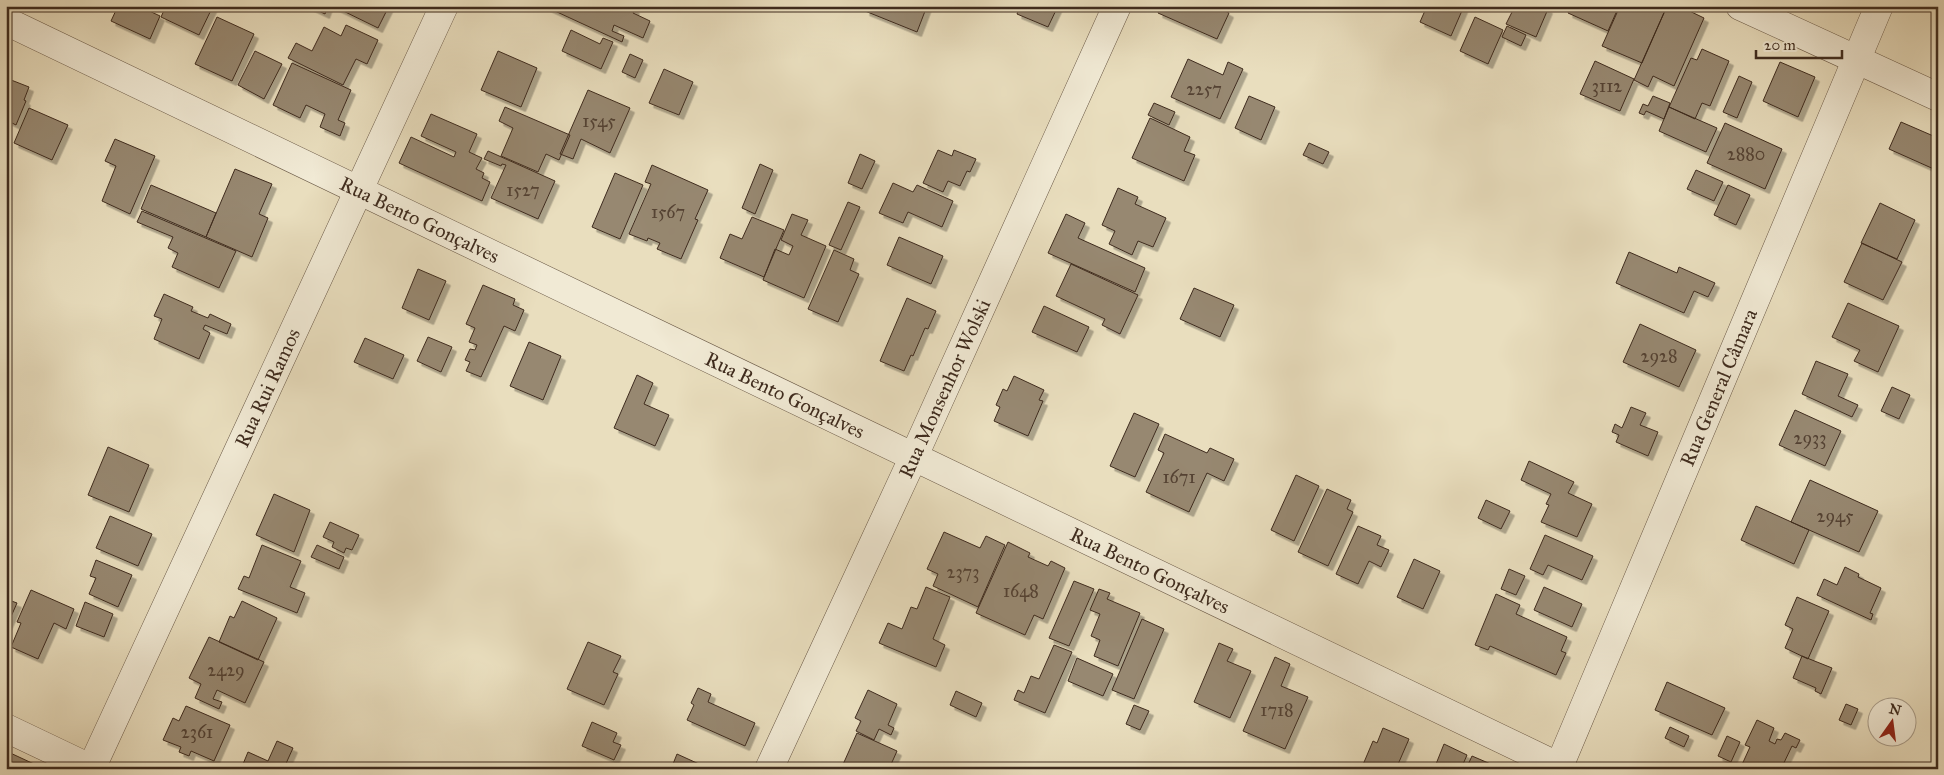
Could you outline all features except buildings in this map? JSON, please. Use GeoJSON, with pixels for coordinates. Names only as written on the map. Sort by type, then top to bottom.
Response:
{"type":"FeatureCollection","features":[{"type":"Feature","properties":{"kind":"street","name":"Rua Rui Ramos"},"geometry":{"type":"LineString","coordinates":[[91,769],[444,6]]}},
{"type":"Feature","properties":{"kind":"street","name":"Rua Monsenhor Wolski"},"geometry":{"type":"LineString","coordinates":[[769,769],[914,456],[1117,6]]}},
{"type":"Feature","properties":{"kind":"street"},"geometry":{"type":"LineString","coordinates":[[1740,6],[1938,97]]}},
{"type":"Feature","properties":{"kind":"street","name":"Rua General Câmara"},"geometry":{"type":"LineString","coordinates":[[1560,768],[1879,6]]}},
{"type":"Feature","properties":{"kind":"street","name":"Rua Bento Gonçalves"},"geometry":{"type":"LineString","coordinates":[[6,21],[1560,768]]}},
{"type":"Feature","properties":{"kind":"street"},"geometry":{"type":"LineString","coordinates":[[6,728],[91,769]]}}]}
